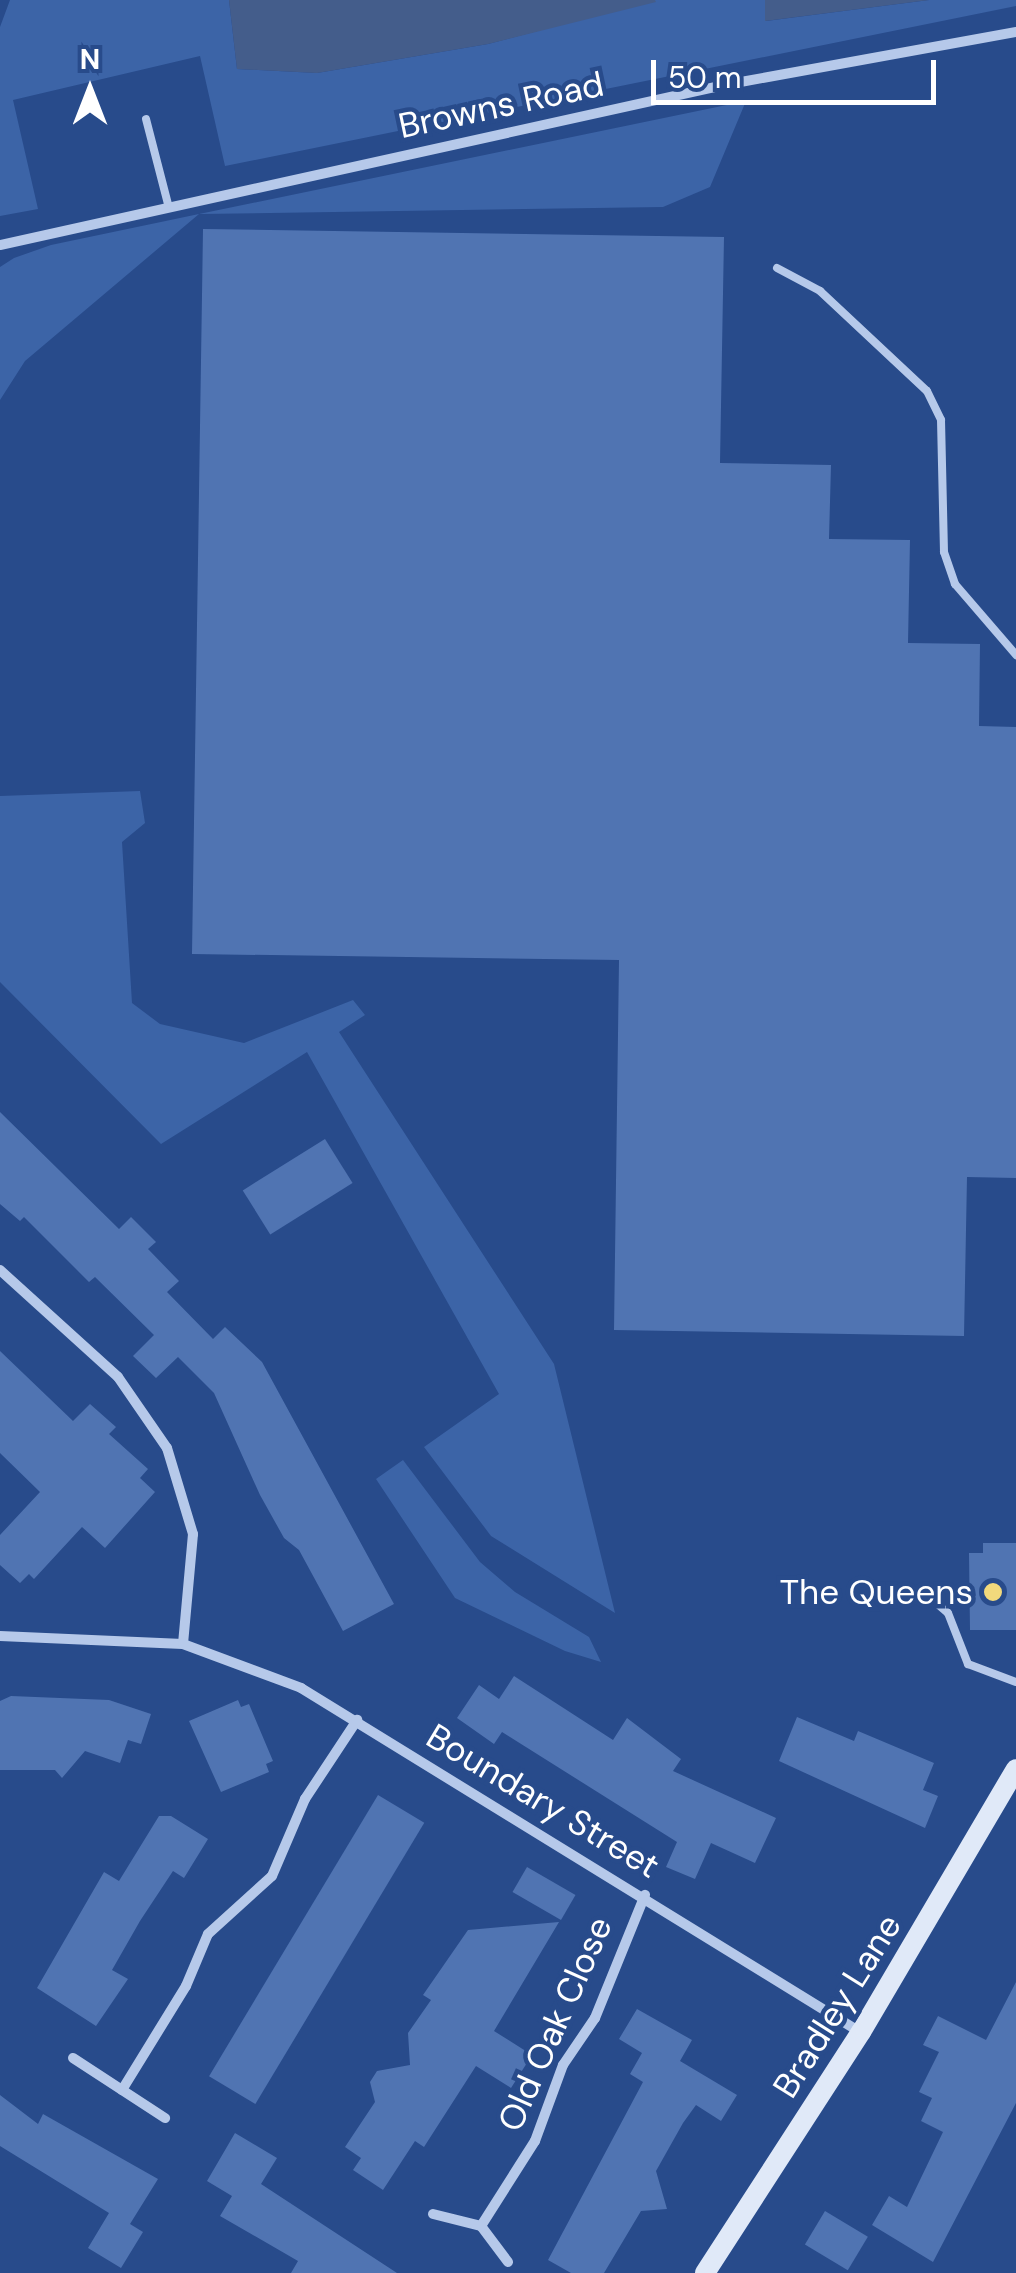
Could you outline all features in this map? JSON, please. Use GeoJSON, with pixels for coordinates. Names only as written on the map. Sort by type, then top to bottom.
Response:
{"type":"FeatureCollection","features":[{"type":"Feature","properties":{"kind":"street","name":"Browns Road"},"geometry":{"type":"LineString","coordinates":[[0,246],[168,204],[724,85],[1016,32]]}},
{"type":"Feature","properties":{"kind":"street"},"geometry":{"type":"LineString","coordinates":[[0,1270],[118,1377],[167,1448],[193,1534],[183,1644]]}},
{"type":"Feature","properties":{"kind":"street","name":"Boundary Street"},"geometry":{"type":"LineString","coordinates":[[0,1636],[183,1644],[238,1660],[357,1720],[861,2032]]}},
{"type":"Feature","properties":{"kind":"street"},"geometry":{"type":"LineString","coordinates":[[122,2090],[186,1986],[208,1934],[278,1867],[304,1798],[357,1720]]}},
{"type":"Feature","properties":{"kind":"street","name":"Bradley Lane"},"geometry":{"type":"LineString","coordinates":[[705,2273],[861,2032],[1016,1769]]}},
{"type":"Feature","properties":{"kind":"street","name":"Old Oak Close"},"geometry":{"type":"LineString","coordinates":[[481,2226],[534,2141],[563,2065],[595,2018],[644,1895]]}},
{"type":"Feature","properties":{"kind":"street"},"geometry":{"type":"LineString","coordinates":[[73,2058],[165,2118]]}},
{"type":"Feature","properties":{"kind":"street"},"geometry":{"type":"LineString","coordinates":[[433,2214],[481,2226],[508,2262]]}},
{"type":"Feature","properties":{"kind":"lane"},"geometry":{"type":"LineString","coordinates":[[146,119],[168,204]]}},
{"type":"Feature","properties":{"kind":"lane"},"geometry":{"type":"LineString","coordinates":[[777,268],[820,290],[926,391],[946,448],[944,552],[955,584],[1016,656]]}},
{"type":"Feature","properties":{"kind":"lane"},"geometry":{"type":"LineString","coordinates":[[904,1598],[934,1601],[948,1613],[968,1664],[1016,1682]]}},
{"type":"Feature","properties":{"kind":"shaded area"},"geometry":{"type":"Polygon","coordinates":[[[10,0],[229,0],[237,69],[317,73],[488,44],[655,0],[765,0],[766,21],[929,0],[1016,0],[1016,6],[225,166],[200,56],[13,100],[38,209],[0,216],[0,27],[10,0]]]}},
{"type":"Feature","properties":{"kind":"shaded area"},"geometry":{"type":"Polygon","coordinates":[[[229,0],[656,2],[488,44],[317,73],[237,69],[229,0]]]}},
{"type":"Feature","properties":{"kind":"shaded area"},"geometry":{"type":"Polygon","coordinates":[[[765,0],[929,0],[765,21],[765,0]]]}},
{"type":"Feature","properties":{"kind":"shaded area"},"geometry":{"type":"Polygon","coordinates":[[[746,101],[710,187],[663,207],[199,214],[746,101]]]}},
{"type":"Feature","properties":{"kind":"shaded area"},"geometry":{"type":"Polygon","coordinates":[[[199,214],[25,361],[0,400],[0,267],[51,245],[199,214]]]}},
{"type":"Feature","properties":{"kind":"shaded area"},"geometry":{"type":"Polygon","coordinates":[[[140,791],[145,823],[122,842],[132,1003],[160,1024],[244,1043],[353,1000],[365,1015],[339,1032],[554,1364],[615,1613],[491,1536],[424,1447],[499,1394],[307,1052],[161,1144],[0,982],[0,796],[140,791]]]}},
{"type":"Feature","properties":{"kind":"shaded area"},"geometry":{"type":"Polygon","coordinates":[[[403,1460],[480,1562],[515,1592],[589,1637],[601,1662],[565,1651],[455,1598],[376,1479],[403,1460]]]}},
{"type":"Feature","properties":{"kind":"building"},"geometry":{"type":"Polygon","coordinates":[[[203,229],[724,237],[720,463],[831,465],[829,539],[910,540],[908,643],[980,644],[979,726],[1016,727],[1016,1178],[967,1177],[964,1336],[614,1330],[619,960],[192,954],[203,229]]]}},
{"type":"Feature","properties":{"kind":"building"},"geometry":{"type":"Polygon","coordinates":[[[0,1112],[119,1229],[131,1217],[156,1242],[148,1249],[179,1281],[167,1292],[213,1339],[225,1327],[262,1362],[394,1604],[343,1631],[299,1550],[284,1538],[260,1495],[214,1393],[178,1357],[156,1378],[133,1356],[154,1335],[95,1277],[89,1282],[24,1217],[20,1221],[0,1204],[0,1112]]]}},
{"type":"Feature","properties":{"kind":"building"},"geometry":{"type":"Polygon","coordinates":[[[325,1139],[353,1183],[270,1235],[243,1190],[325,1139]]]}},
{"type":"Feature","properties":{"kind":"building"},"geometry":{"type":"Polygon","coordinates":[[[0,1351],[73,1421],[90,1404],[116,1427],[109,1434],[148,1469],[140,1478],[155,1492],[105,1548],[82,1527],[34,1579],[29,1574],[20,1583],[0,1565],[0,1535],[40,1492],[0,1453],[0,1351]]]}},
{"type":"Feature","properties":{"kind":"building","name":"The Queens"},"geometry":{"type":"Polygon","coordinates":[[[983,1543],[1016,1543],[1016,1630],[970,1630],[969,1553],[983,1553],[983,1543]]]}},
{"type":"Feature","properties":{"kind":"building"},"geometry":{"type":"Polygon","coordinates":[[[514,1676],[613,1740],[627,1718],[681,1759],[673,1771],[776,1818],[755,1863],[711,1843],[695,1879],[666,1867],[677,1842],[502,1732],[494,1744],[457,1718],[479,1685],[499,1699],[514,1676]]]}},
{"type":"Feature","properties":{"kind":"building"},"geometry":{"type":"Polygon","coordinates":[[[11,1696],[109,1700],[151,1714],[141,1744],[128,1740],[120,1763],[85,1751],[62,1778],[55,1770],[0,1770],[0,1701],[11,1696]]]}},
{"type":"Feature","properties":{"kind":"building"},"geometry":{"type":"Polygon","coordinates":[[[238,1700],[241,1707],[249,1704],[273,1761],[266,1764],[269,1772],[221,1792],[189,1721],[238,1700]]]}},
{"type":"Feature","properties":{"kind":"building"},"geometry":{"type":"Polygon","coordinates":[[[797,1717],[854,1741],[858,1731],[934,1763],[923,1790],[938,1796],[925,1828],[779,1761],[797,1717]]]}},
{"type":"Feature","properties":{"kind":"building"},"geometry":{"type":"Polygon","coordinates":[[[378,1795],[424,1823],[255,2104],[209,2076],[378,1795]]]}},
{"type":"Feature","properties":{"kind":"building"},"geometry":{"type":"Polygon","coordinates":[[[159,1816],[171,1816],[208,1839],[184,1878],[173,1871],[140,1921],[112,1970],[128,1979],[96,2026],[37,1988],[104,1872],[119,1881],[159,1816]]]}},
{"type":"Feature","properties":{"kind":"building"},"geometry":{"type":"Polygon","coordinates":[[[527,1867],[575,1895],[561,1920],[512,1892],[527,1867]]]}},
{"type":"Feature","properties":{"kind":"building"},"geometry":{"type":"Polygon","coordinates":[[[559,1922],[494,2031],[532,2055],[511,2088],[476,2066],[424,2147],[415,2141],[383,2190],[353,2170],[361,2158],[345,2147],[375,2102],[370,2082],[377,2071],[410,2065],[408,2033],[431,2000],[423,1995],[468,1930],[559,1922]]]}},
{"type":"Feature","properties":{"kind":"building"},"geometry":{"type":"Polygon","coordinates":[[[1016,1982],[1016,2103],[933,2262],[872,2225],[889,2196],[907,2207],[943,2132],[921,2121],[932,2098],[919,2092],[939,2052],[923,2045],[938,2016],[986,2040],[1016,1982]]]}},
{"type":"Feature","properties":{"kind":"building"},"geometry":{"type":"Polygon","coordinates":[[[637,2009],[692,2040],[680,2061],[737,2095],[721,2121],[696,2105],[683,2123],[656,2171],[667,2209],[641,2211],[604,2273],[571,2273],[548,2260],[643,2082],[630,2074],[642,2053],[619,2039],[637,2009]]]}},
{"type":"Feature","properties":{"kind":"building"},"geometry":{"type":"Polygon","coordinates":[[[0,2095],[38,2124],[43,2114],[158,2179],[130,2224],[143,2232],[121,2268],[88,2248],[109,2213],[0,2146],[0,2095]]]}},
{"type":"Feature","properties":{"kind":"building"},"geometry":{"type":"Polygon","coordinates":[[[235,2133],[277,2158],[261,2184],[397,2273],[291,2273],[298,2261],[220,2216],[232,2196],[207,2181],[235,2133]]]}},
{"type":"Feature","properties":{"kind":"building"},"geometry":{"type":"Polygon","coordinates":[[[825,2211],[868,2237],[848,2270],[805,2244],[825,2211]]]}},
{"type":"Feature","properties":{"kind":"place","name":"The Queens"},"geometry":{"type":"Point","coordinates":[993,1592]}}]}
